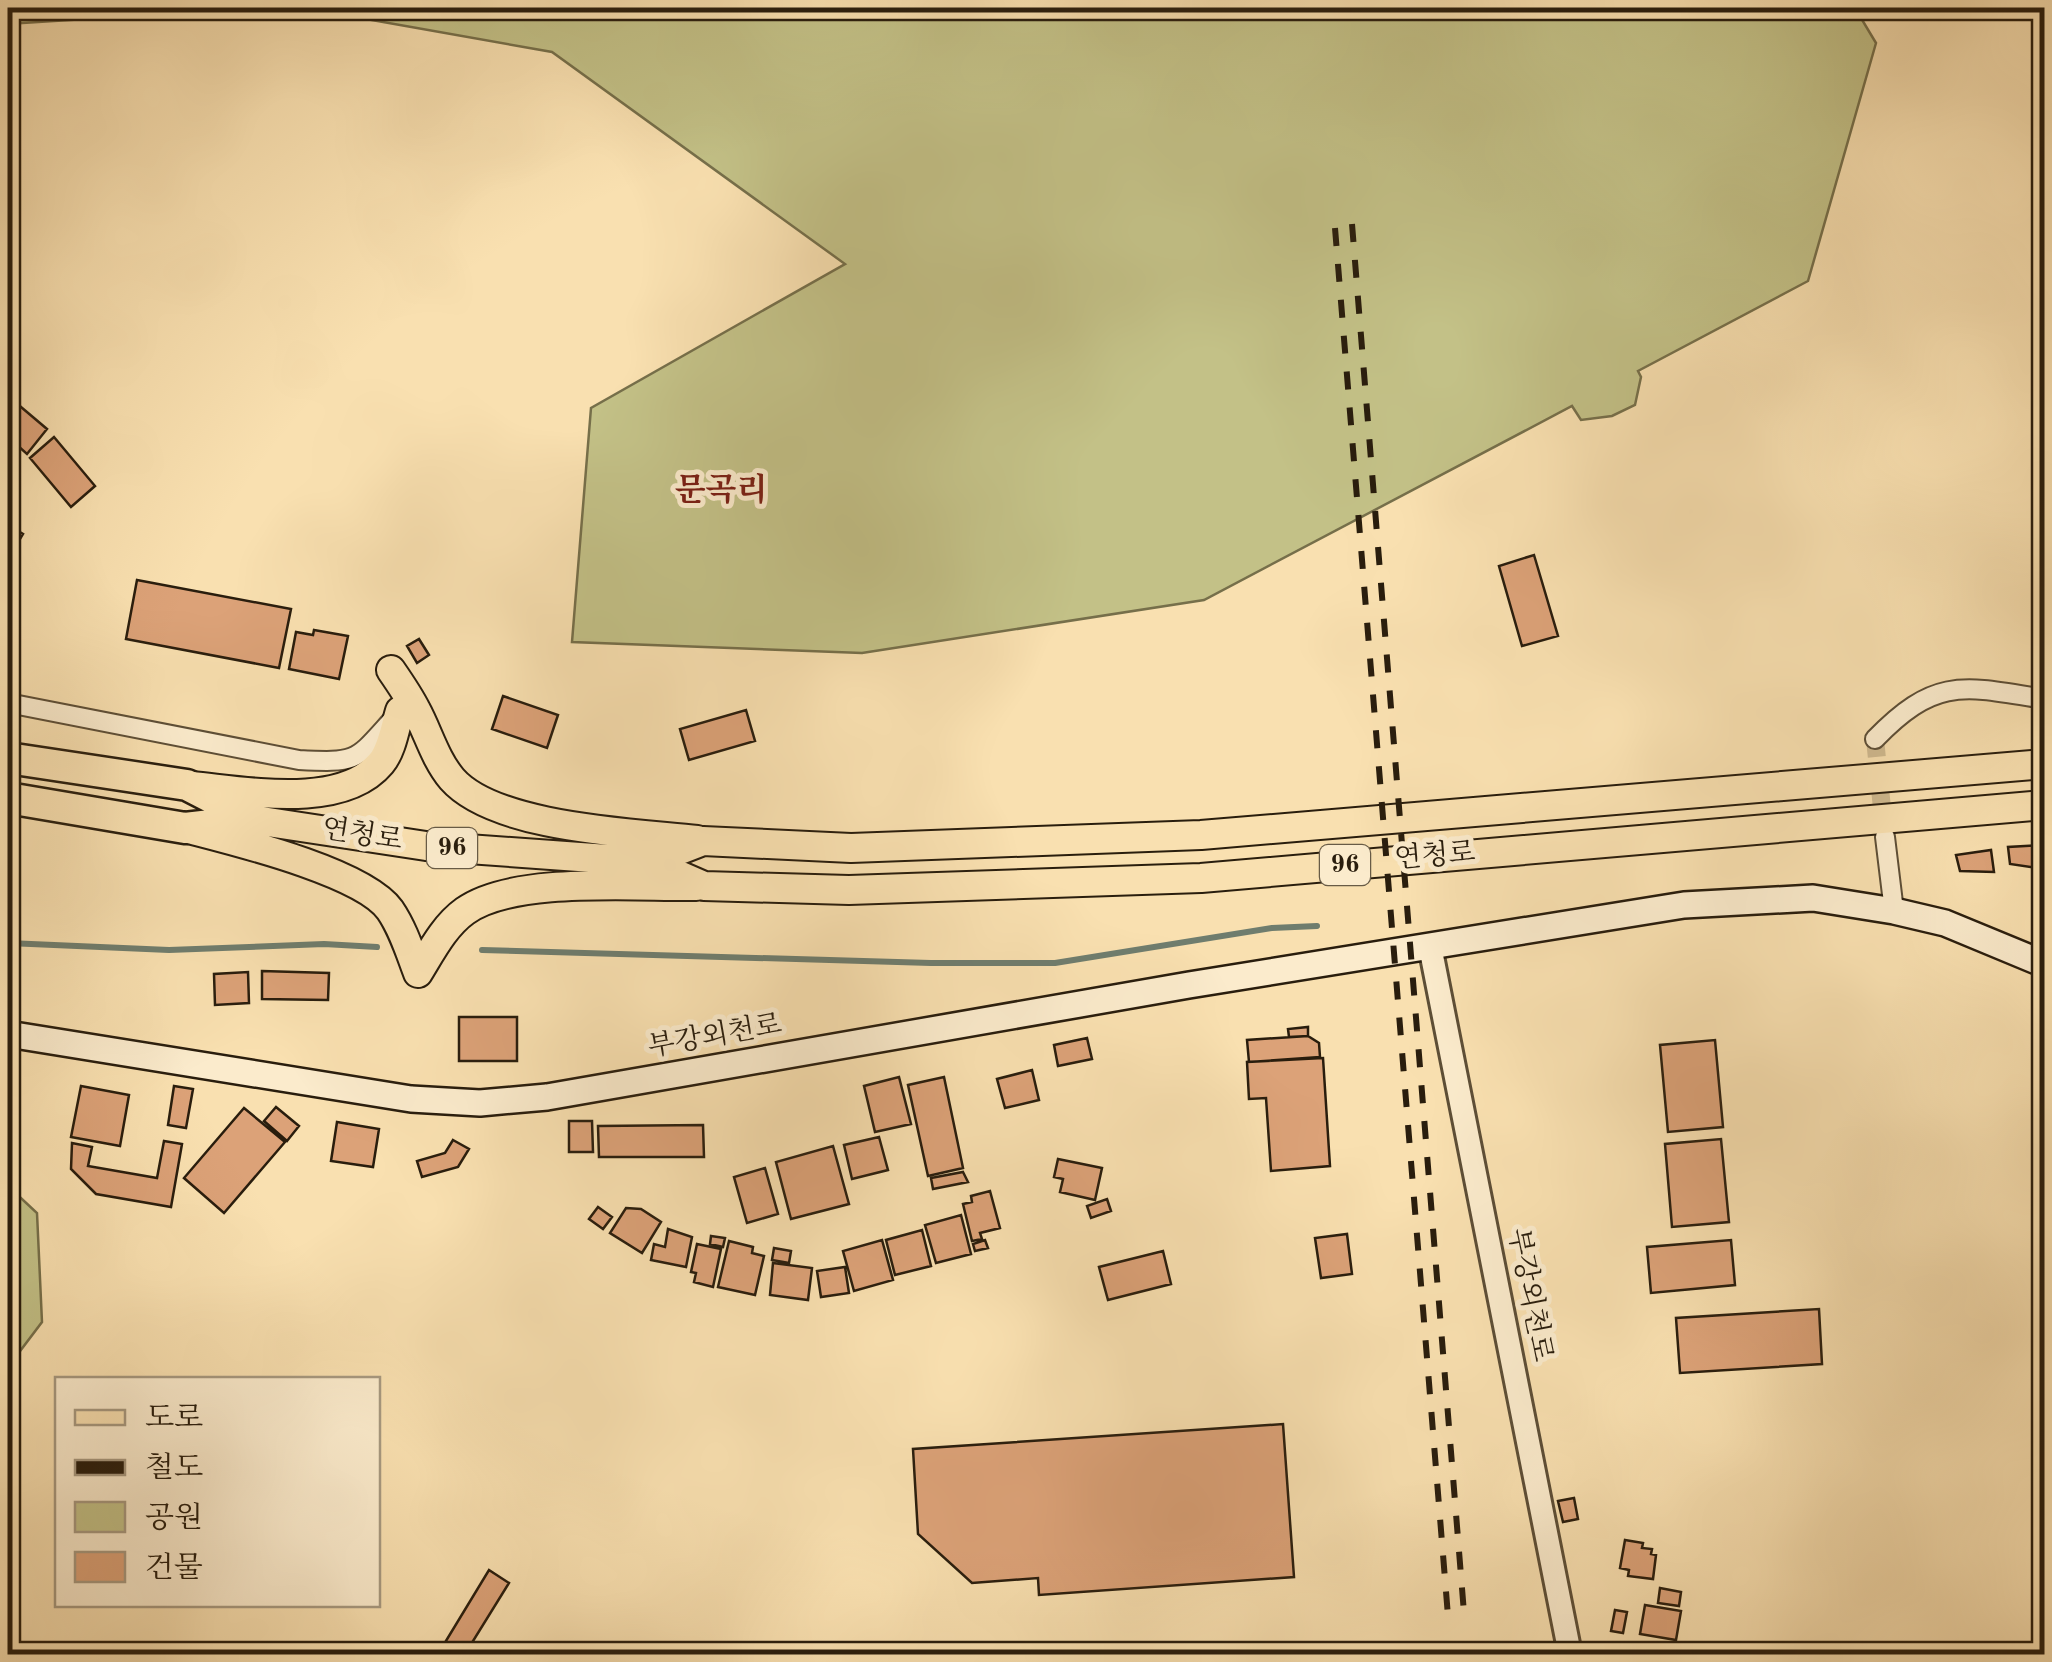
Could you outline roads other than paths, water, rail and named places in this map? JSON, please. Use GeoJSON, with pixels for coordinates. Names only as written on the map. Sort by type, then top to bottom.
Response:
{"type":"FeatureCollection","features":[{"type":"Feature","properties":{"kind":"highway","name":"연청로"},"geometry":{"type":"LineString","coordinates":[[8,758],[186,786],[255,820]]}},
{"type":"Feature","properties":{"kind":"highway","name":"연청로"},"geometry":{"type":"LineString","coordinates":[[8,798],[186,828],[255,820]]}},
{"type":"Feature","properties":{"kind":"main road"},"geometry":{"type":"LineString","coordinates":[[391,670],[415,706],[452,780],[476,799],[510,812],[566,824],[703,841]]}},
{"type":"Feature","properties":{"kind":"main road"},"geometry":{"type":"LineString","coordinates":[[186,786],[280,794],[363,781],[385,760],[400,711]]}},
{"type":"Feature","properties":{"kind":"main road","name":"연청로"},"geometry":{"type":"LineString","coordinates":[[650,862],[703,841],[852,848],[1201,835],[2044,764]]}},
{"type":"Feature","properties":{"kind":"main road","name":"연청로"},"geometry":{"type":"LineString","coordinates":[[255,820],[426,846],[650,862],[704,886],[887,890],[1201,878],[2044,805]]}},
{"type":"Feature","properties":{"kind":"main road"},"geometry":{"type":"LineString","coordinates":[[186,828],[282,854],[344,879],[388,906],[418,974],[442,936],[466,911],[505,893],[555,888],[704,886]]}},
{"type":"Feature","properties":{"kind":"main road","name":"부강외천로"},"geometry":{"type":"LineString","coordinates":[[8,1034],[411,1100],[480,1103],[547,1096],[1684,906],[1813,898],[1894,911],[1945,923],[2044,964]]}},
{"type":"Feature","properties":{"kind":"street"},"geometry":{"type":"LineString","coordinates":[[1875,740],[1902,712],[1934,693],[1979,688],[2044,699]]}},
{"type":"Feature","properties":{"kind":"street"},"geometry":{"type":"LineString","coordinates":[[8,704],[300,760],[334,762],[360,756],[400,711]]}},
{"type":"Feature","properties":{"kind":"street"},"geometry":{"type":"LineString","coordinates":[[1885,837],[1894,911]]}},
{"type":"Feature","properties":{"kind":"street","name":"부강외천로"},"geometry":{"type":"LineString","coordinates":[[1430,946],[1570,1654]]}},
{"type":"Feature","properties":{"kind":"waterway"},"geometry":{"type":"LineString","coordinates":[[482,950],[1055,963],[1272,928],[1317,926]]}},
{"type":"Feature","properties":{"kind":"waterway"},"geometry":{"type":"LineString","coordinates":[[8,943],[169,950],[324,944],[377,947]]}},
{"type":"Feature","properties":{"kind":"tunnel"},"geometry":{"type":"LineString","coordinates":[[1875,739],[1884,828]]}},
{"type":"Feature","properties":{"kind":"railway"},"geometry":{"type":"LineString","coordinates":[[1352,224],[1464,1613]]}},
{"type":"Feature","properties":{"kind":"railway"},"geometry":{"type":"LineString","coordinates":[[1335,228],[1448,1616]]}},
{"type":"Feature","properties":{"kind":"district","name":"문곡리"},"geometry":{"type":"Point","coordinates":[721,492]}}]}
